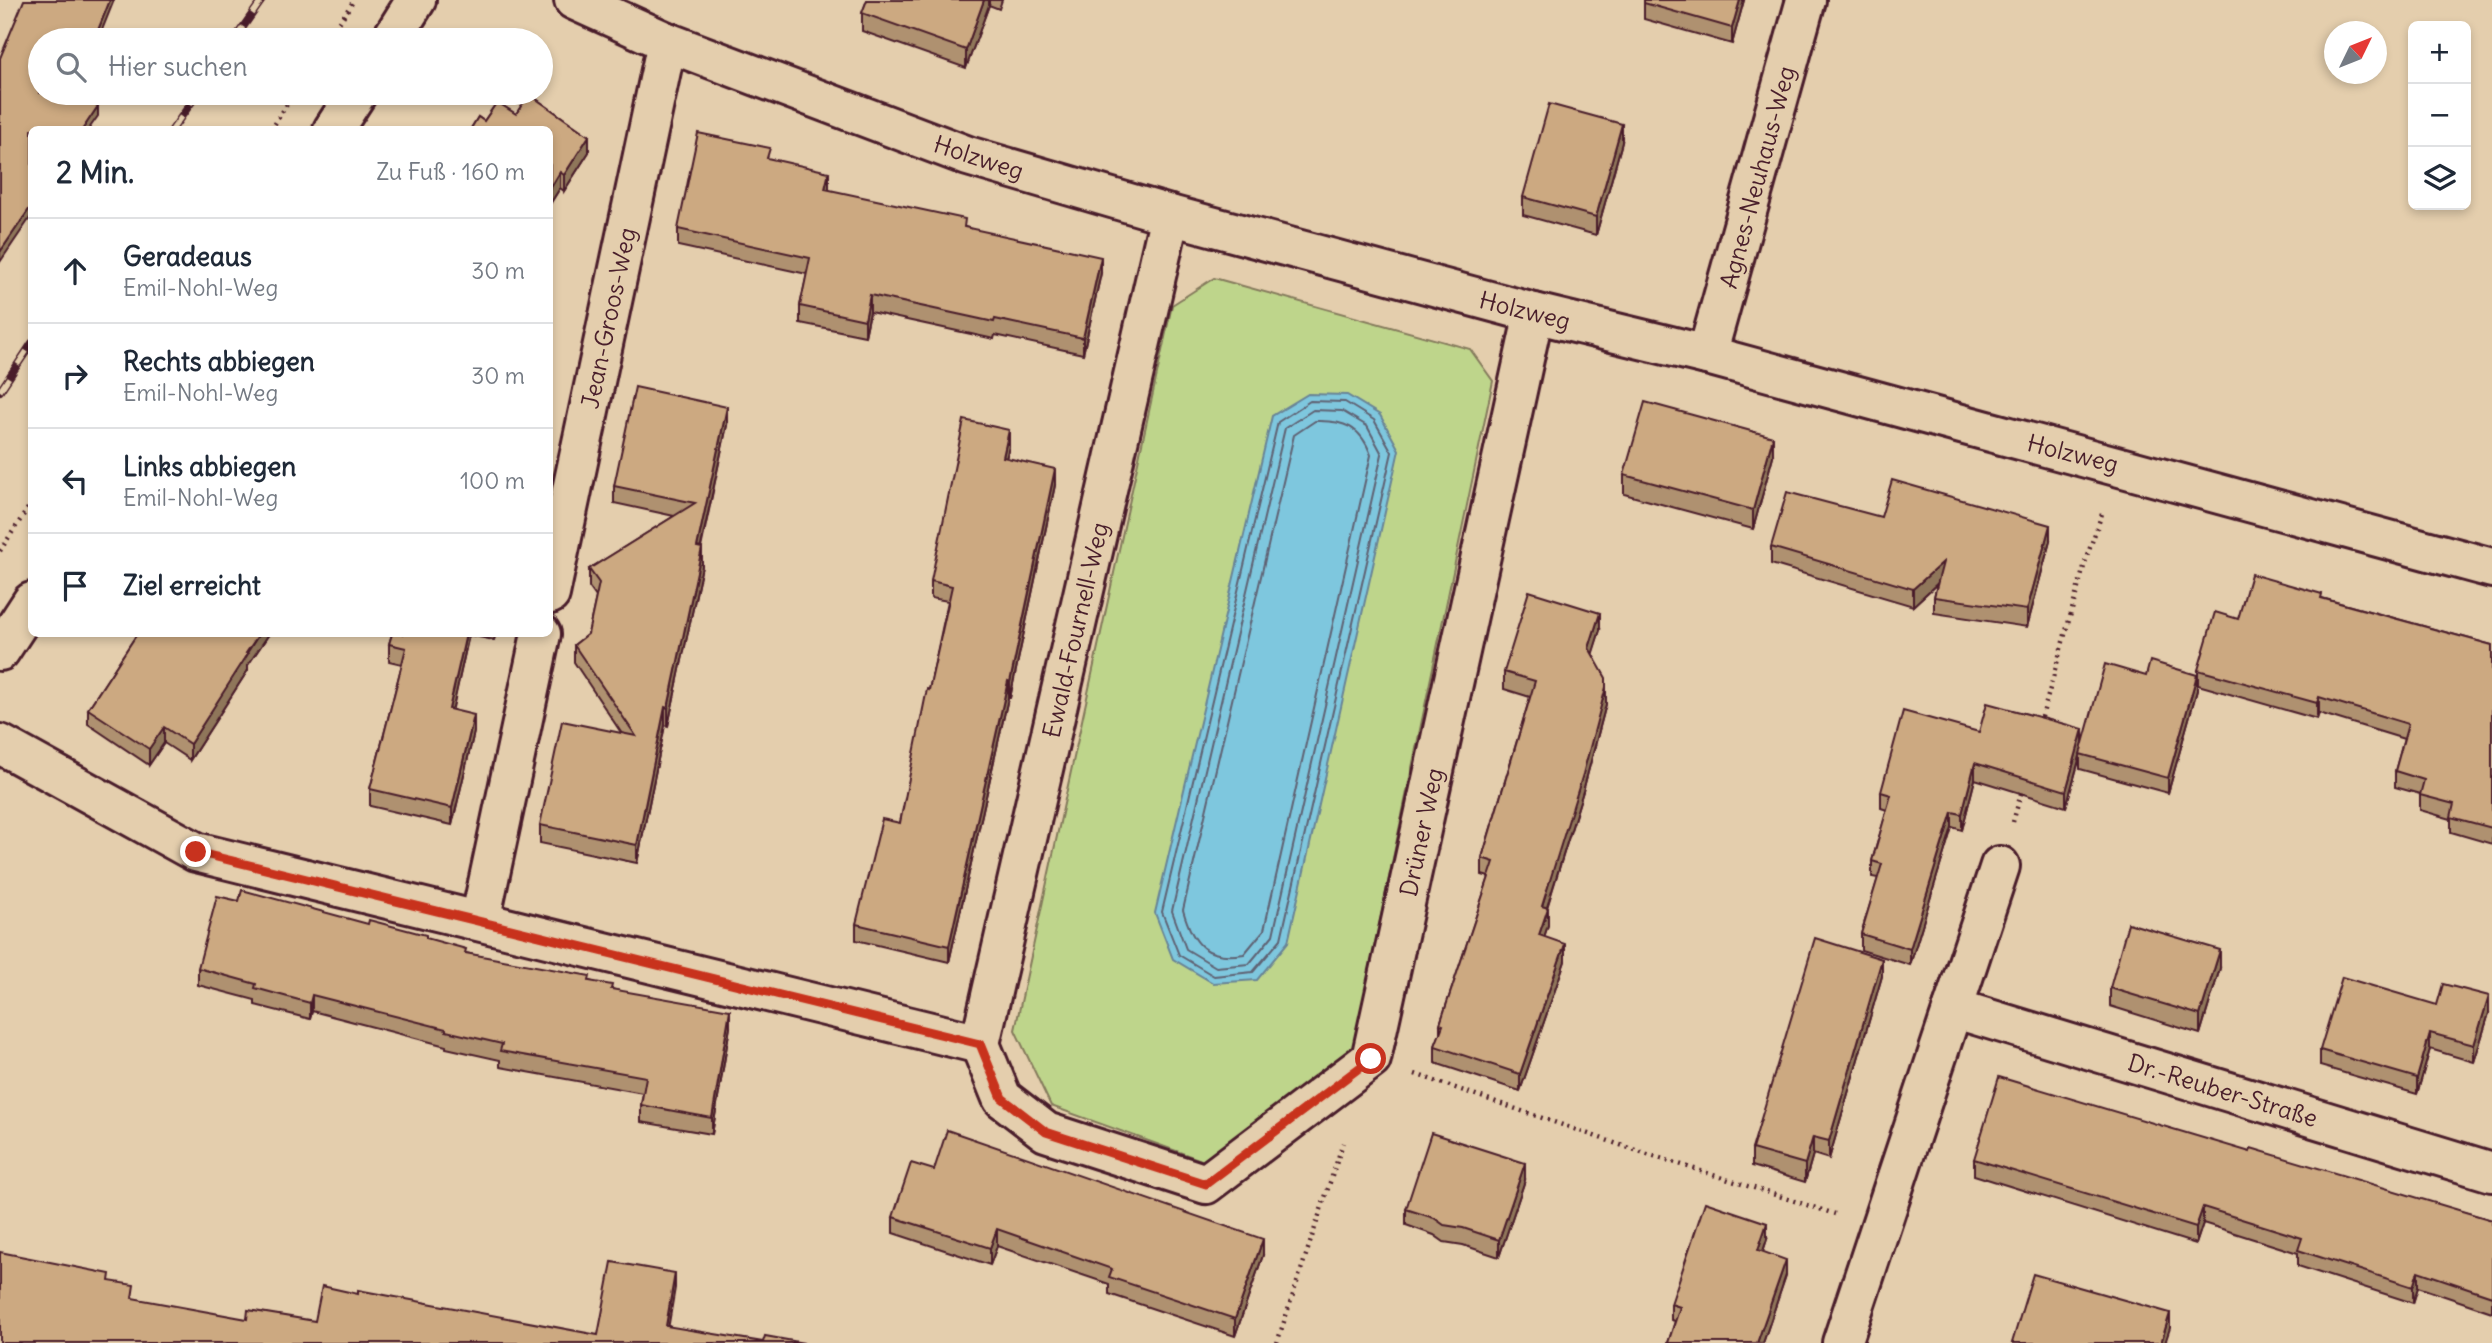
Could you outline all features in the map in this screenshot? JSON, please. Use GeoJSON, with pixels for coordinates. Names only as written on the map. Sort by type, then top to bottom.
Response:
{"type":"FeatureCollection","features":[{"type":"Feature","properties":{"kind":"street"},"geometry":{"type":"LineString","coordinates":[[398,28],[416,0]]}},
{"type":"Feature","properties":{"kind":"street","name":"Holzweg"},"geometry":{"type":"LineString","coordinates":[[575,0],[667,42],[968,156],[1170,215],[2119,465],[2492,568]]}},
{"type":"Feature","properties":{"kind":"street","name":"Agnes-Neuhaus-Weg"},"geometry":{"type":"LineString","coordinates":[[1707,355],[1806,0]]}},
{"type":"Feature","properties":{"kind":"street","name":"Jean-Groos-Weg"},"geometry":{"type":"LineString","coordinates":[[553,580],[667,42]]}},
{"type":"Feature","properties":{"kind":"street"},"geometry":{"type":"LineString","coordinates":[[336,126],[349,105]]}},
{"type":"Feature","properties":{"kind":"street","name":"Ewald-Fournell-Weg"},"geometry":{"type":"LineString","coordinates":[[980,1044],[1170,215]]}},
{"type":"Feature","properties":{"kind":"street","name":"Drüner Weg"},"geometry":{"type":"LineString","coordinates":[[1371,1059],[1534,313]]}},
{"type":"Feature","properties":{"kind":"street"},"geometry":{"type":"LineString","coordinates":[[0,651],[28,608]]}},
{"type":"Feature","properties":{"kind":"street"},"geometry":{"type":"LineString","coordinates":[[480,921],[540,637]]}},
{"type":"Feature","properties":{"kind":"street"},"geometry":{"type":"LineString","coordinates":[[0,744],[196,852],[980,1044],[1002,1098],[1046,1132],[1206,1184],[1371,1059]]}},
{"type":"Feature","properties":{"kind":"street"},"geometry":{"type":"LineString","coordinates":[[1842,1343],[2000,866]]}},
{"type":"Feature","properties":{"kind":"street","name":"Dr.-Reuber-Straße"},"geometry":{"type":"LineString","coordinates":[[1954,1008],[2492,1172]]}},
{"type":"Feature","properties":{"kind":"path"},"geometry":{"type":"LineString","coordinates":[[336,28],[354,0]]}},
{"type":"Feature","properties":{"kind":"path"},"geometry":{"type":"LineString","coordinates":[[273,126],[287,105]]}},
{"type":"Feature","properties":{"kind":"path"},"geometry":{"type":"LineString","coordinates":[[2037,737],[2087,555],[2119,465]]}},
{"type":"Feature","properties":{"kind":"path"},"geometry":{"type":"LineString","coordinates":[[0,551],[28,508]]}},
{"type":"Feature","properties":{"kind":"path"},"geometry":{"type":"LineString","coordinates":[[2000,866],[2022,789]]}},
{"type":"Feature","properties":{"kind":"path"},"geometry":{"type":"LineString","coordinates":[[1371,1059],[1629,1148],[1879,1229]]}},
{"type":"Feature","properties":{"kind":"path"},"geometry":{"type":"LineString","coordinates":[[1277,1343],[1345,1136]]}},
{"type":"Feature","properties":{"kind":"green space"},"geometry":{"type":"Polygon","coordinates":[[[1214,278],[1470,349],[1493,381],[1351,1059],[1277,1114],[1204,1161],[1051,1106],[1015,1030],[1172,305],[1214,278]]]}},
{"type":"Feature","properties":{"kind":"water"},"geometry":{"type":"Polygon","coordinates":[[[1308,394],[1347,395],[1380,415],[1399,450],[1288,942],[1257,980],[1213,983],[1173,959],[1155,913],[1272,416],[1308,394]]]}},
{"type":"Feature","properties":{"kind":"building"},"geometry":{"type":"Polygon","coordinates":[[[24,0],[110,0],[99,28],[28,28],[28,105],[98,106],[85,126],[28,126],[28,211],[0,252],[0,58],[24,0]]]}},
{"type":"Feature","properties":{"kind":"building"},"geometry":{"type":"Polygon","coordinates":[[[867,0],[984,0],[966,50],[862,13],[867,0]]]}},
{"type":"Feature","properties":{"kind":"building"},"geometry":{"type":"Polygon","coordinates":[[[1644,0],[1740,0],[1732,28],[1644,3],[1644,0]]]}},
{"type":"Feature","properties":{"kind":"building"},"geometry":{"type":"Polygon","coordinates":[[[1549,104],[1622,124],[1596,217],[1523,197],[1549,104]]]}},
{"type":"Feature","properties":{"kind":"building"},"geometry":{"type":"Polygon","coordinates":[[[495,105],[502,105],[516,114],[522,105],[545,105],[589,136],[564,175],[560,172],[553,184],[553,126],[472,126],[478,117],[484,121],[495,105]]]}},
{"type":"Feature","properties":{"kind":"building"},"geometry":{"type":"Polygon","coordinates":[[[698,133],[770,148],[767,158],[829,172],[825,189],[965,219],[964,227],[1101,257],[1083,338],[870,295],[865,320],[800,306],[810,258],[678,229],[698,133]]]}},
{"type":"Feature","properties":{"kind":"building"},"geometry":{"type":"Polygon","coordinates":[[[635,387],[727,407],[697,547],[702,548],[668,708],[665,707],[637,845],[540,825],[562,721],[636,736],[574,645],[588,634],[599,583],[589,569],[695,503],[614,486],[635,387]]]}},
{"type":"Feature","properties":{"kind":"building"},"geometry":{"type":"Polygon","coordinates":[[[1645,402],[1773,437],[1753,510],[1624,475],[1645,402]]]}},
{"type":"Feature","properties":{"kind":"building"},"geometry":{"type":"Polygon","coordinates":[[[964,420],[1009,430],[1003,457],[1055,469],[1010,682],[1008,681],[949,946],[856,924],[882,819],[900,823],[927,689],[929,690],[952,586],[931,581],[964,420]]]}},
{"type":"Feature","properties":{"kind":"building"},"geometry":{"type":"Polygon","coordinates":[[[1892,480],[2050,525],[2027,610],[1934,597],[1943,562],[1913,589],[1771,547],[1787,492],[1881,517],[1892,480]]]}},
{"type":"Feature","properties":{"kind":"building"},"geometry":{"type":"Polygon","coordinates":[[[2251,574],[2322,594],[2321,598],[2492,645],[2492,828],[2451,817],[2454,804],[2420,795],[2424,780],[2395,771],[2408,724],[2319,697],[2317,703],[2198,670],[2215,612],[2238,619],[2251,574]]]}},
{"type":"Feature","properties":{"kind":"building"},"geometry":{"type":"Polygon","coordinates":[[[1529,591],[1600,613],[1589,648],[1606,678],[1606,687],[1583,774],[1542,906],[1548,908],[1539,935],[1565,944],[1520,1074],[1435,1046],[1494,862],[1482,858],[1535,681],[1504,672],[1529,591]]]}},
{"type":"Feature","properties":{"kind":"building"},"geometry":{"type":"Polygon","coordinates":[[[135,637],[257,637],[190,744],[164,727],[149,749],[88,709],[135,637]]]}},
{"type":"Feature","properties":{"kind":"building"},"geometry":{"type":"Polygon","coordinates":[[[391,637],[465,637],[449,709],[474,715],[452,808],[370,789],[406,648],[389,644],[391,637]]]}},
{"type":"Feature","properties":{"kind":"building"},"geometry":{"type":"Polygon","coordinates":[[[2150,661],[2197,675],[2168,778],[2080,754],[2105,664],[2146,676],[2150,661]]]}},
{"type":"Feature","properties":{"kind":"building"},"geometry":{"type":"Polygon","coordinates":[[[1987,703],[2083,729],[2066,791],[1975,763],[1962,814],[1952,812],[1910,949],[1861,934],[1882,864],[1872,861],[1891,795],[1881,792],[1903,711],[1979,732],[1987,703]]]}},
{"type":"Feature","properties":{"kind":"building"},"geometry":{"type":"Polygon","coordinates":[[[242,890],[368,924],[369,920],[426,935],[426,938],[466,949],[465,953],[590,976],[589,981],[612,985],[611,989],[730,1010],[712,1118],[641,1105],[646,1077],[500,1051],[502,1044],[312,995],[310,1003],[198,968],[217,896],[239,901],[242,890]]]}},
{"type":"Feature","properties":{"kind":"building"},"geometry":{"type":"Polygon","coordinates":[[[2128,923],[2220,950],[2200,1015],[2110,988],[2128,923]]]}},
{"type":"Feature","properties":{"kind":"building"},"geometry":{"type":"Polygon","coordinates":[[[1815,938],[1882,959],[1829,1141],[1813,1137],[1805,1164],[1752,1149],[1815,938]]]}},
{"type":"Feature","properties":{"kind":"building"},"geometry":{"type":"Polygon","coordinates":[[[2342,977],[2437,1005],[2443,984],[2489,996],[2474,1045],[2430,1033],[2417,1078],[2320,1050],[2342,977]]]}},
{"type":"Feature","properties":{"kind":"building"},"geometry":{"type":"Polygon","coordinates":[[[1999,1077],[2250,1152],[2251,1148],[2492,1220],[2492,1296],[2418,1271],[2413,1287],[2298,1250],[2302,1238],[2203,1207],[2196,1227],[1974,1159],[1999,1077]]]}},
{"type":"Feature","properties":{"kind":"building"},"geometry":{"type":"Polygon","coordinates":[[[947,1130],[1263,1239],[1235,1319],[1109,1277],[1112,1269],[997,1229],[990,1248],[893,1217],[911,1163],[934,1170],[947,1130]]]}},
{"type":"Feature","properties":{"kind":"building"},"geometry":{"type":"Polygon","coordinates":[[[1431,1133],[1525,1163],[1499,1240],[1463,1228],[1444,1225],[1434,1218],[1406,1209],[1431,1133]]]}},
{"type":"Feature","properties":{"kind":"building"},"geometry":{"type":"Polygon","coordinates":[[[1705,1202],[1767,1223],[1758,1250],[1786,1260],[1757,1343],[1668,1343],[1680,1307],[1671,1304],[1705,1202]]]}},
{"type":"Feature","properties":{"kind":"building"},"geometry":{"type":"Polygon","coordinates":[[[0,1252],[110,1274],[109,1281],[134,1285],[132,1298],[247,1319],[248,1310],[315,1321],[322,1286],[358,1294],[358,1290],[598,1335],[612,1262],[675,1273],[666,1326],[763,1342],[765,1336],[804,1343],[0,1343],[0,1252]]]}},
{"type":"Feature","properties":{"kind":"building"},"geometry":{"type":"Polygon","coordinates":[[[2033,1274],[2170,1313],[2161,1343],[2012,1343],[2033,1274]]]}},
{"type":"Feature","properties":{"kind":"railway"},"geometry":{"type":"LineString","coordinates":[[242,28],[262,0]]}},
{"type":"Feature","properties":{"kind":"railway"},"geometry":{"type":"LineString","coordinates":[[175,126],[190,105]]}},
{"type":"Feature","properties":{"kind":"railway"},"geometry":{"type":"LineString","coordinates":[[0,391],[28,349]]}},
{"type":"Feature","properties":{"kind":"route"},"geometry":{"type":"LineString","coordinates":[[196,852],[980,1044],[1002,1098],[1046,1132],[1206,1184],[1371,1059]]}}]}
